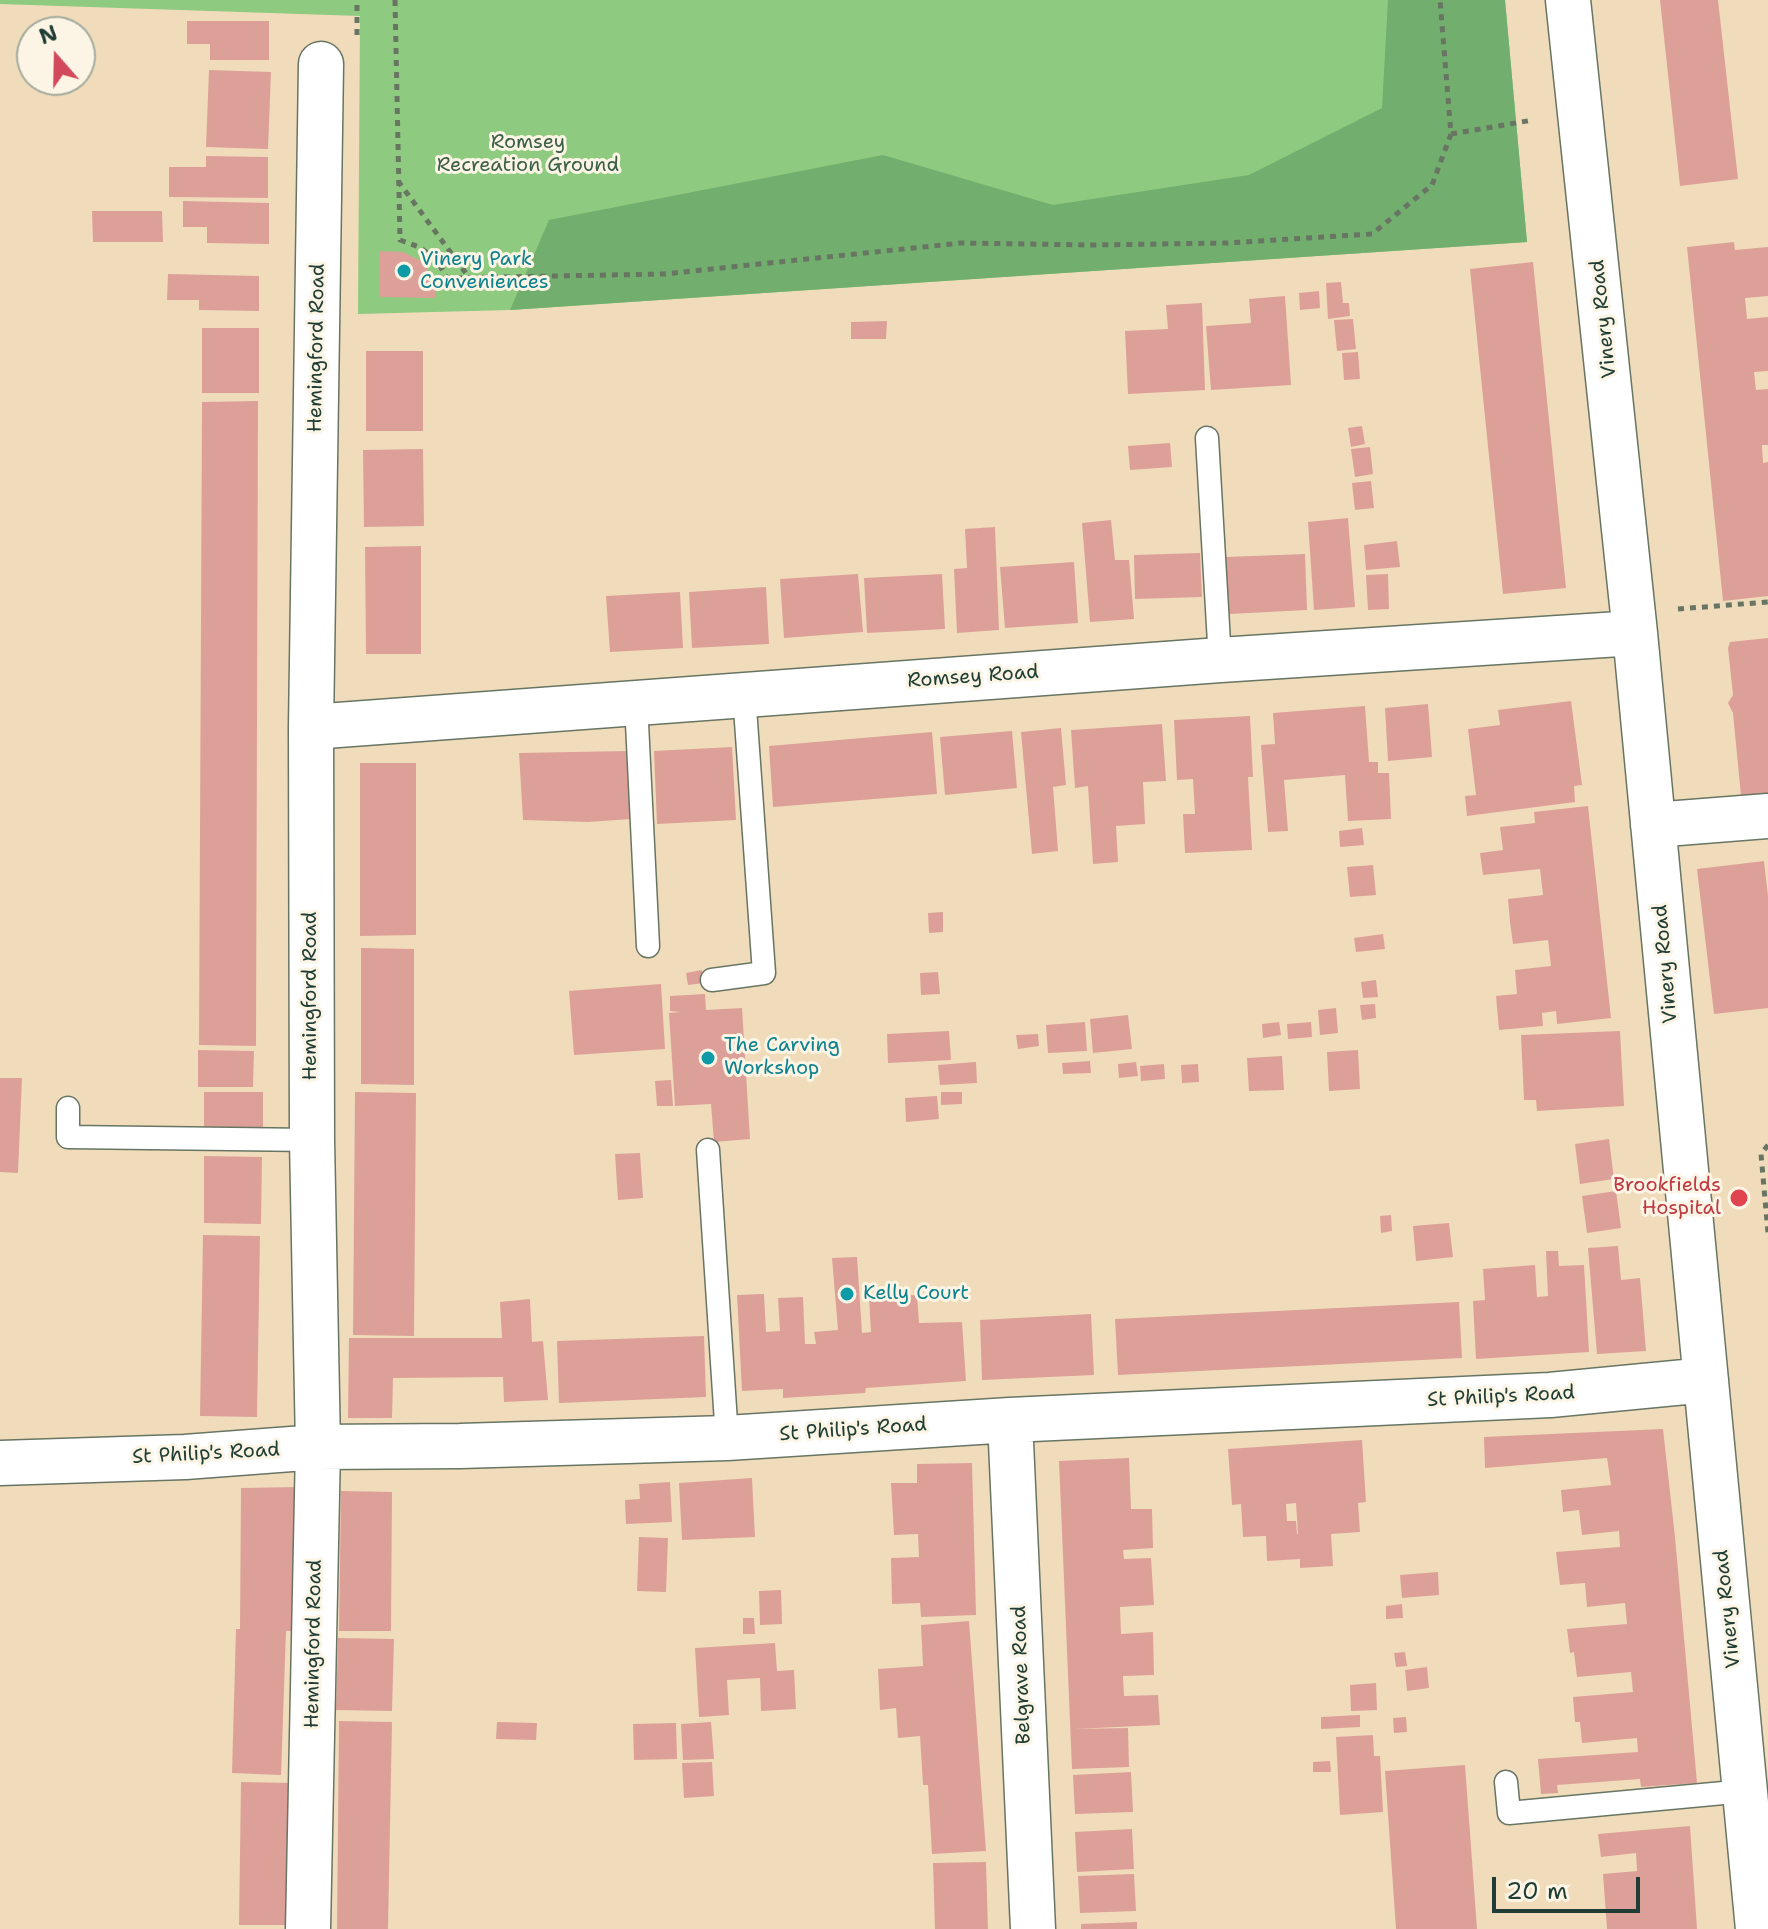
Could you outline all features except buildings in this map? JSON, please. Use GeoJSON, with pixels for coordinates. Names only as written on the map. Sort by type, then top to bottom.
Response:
{"type":"FeatureCollection","features":[{"type":"Feature","properties":{"kind":"street","name":"Vinery Road"},"geometry":{"type":"LineString","coordinates":[[1568,0],[1634,623],[1758,1929]]}},
{"type":"Feature","properties":{"kind":"street","name":"Hemingford Road"},"geometry":{"type":"LineString","coordinates":[[308,1929],[318,1462],[312,1140],[311,727],[321,64]]}},
{"type":"Feature","properties":{"kind":"street","name":"Romsey Road"},"geometry":{"type":"LineString","coordinates":[[311,727],[1220,660],[1634,623]]}},
{"type":"Feature","properties":{"kind":"street"},"geometry":{"type":"LineString","coordinates":[[1653,825],[1768,816]]}},
{"type":"Feature","properties":{"kind":"street","name":"St Philip's Road"},"geometry":{"type":"LineString","coordinates":[[0,1463],[185,1457],[318,1462],[460,1446],[727,1438],[1010,1420],[1550,1395],[1706,1380]]}},
{"type":"Feature","properties":{"kind":"street","name":"Belgrave Road"},"geometry":{"type":"LineString","coordinates":[[1010,1420],[1033,1929]]}},
{"type":"Feature","properties":{"kind":"lane"},"geometry":{"type":"LineString","coordinates":[[1207,438],[1220,660]]}},
{"type":"Feature","properties":{"kind":"lane"},"geometry":{"type":"LineString","coordinates":[[712,980],[764,973],[744,694]]}},
{"type":"Feature","properties":{"kind":"lane"},"geometry":{"type":"LineString","coordinates":[[636,703],[648,946]]}},
{"type":"Feature","properties":{"kind":"lane"},"geometry":{"type":"LineString","coordinates":[[68,1108],[68,1137],[312,1140]]}},
{"type":"Feature","properties":{"kind":"lane"},"geometry":{"type":"LineString","coordinates":[[708,1150],[727,1438]]}},
{"type":"Feature","properties":{"kind":"lane"},"geometry":{"type":"LineString","coordinates":[[1506,1782],[1509,1813],[1745,1791]]}},
{"type":"Feature","properties":{"kind":"path"},"geometry":{"type":"LineString","coordinates":[[395,0],[400,240],[419,247],[436,259],[447,278],[664,274],[961,243],[1227,243],[1372,234],[1432,185],[1451,134],[1440,0]]}},
{"type":"Feature","properties":{"kind":"path"},"geometry":{"type":"LineString","coordinates":[[1451,134],[1581,112]]}},
{"type":"Feature","properties":{"kind":"path"},"geometry":{"type":"LineString","coordinates":[[397,180],[468,276]]}},
{"type":"Feature","properties":{"kind":"path"},"geometry":{"type":"LineString","coordinates":[[1634,623],[1768,602]]}},
{"type":"Feature","properties":{"kind":"path"},"geometry":{"type":"LineString","coordinates":[[1768,1145],[1761,1154],[1768,1233]]}},
{"type":"Feature","properties":{"kind":"green space","name":"Romsey Recreation Ground"},"geometry":{"type":"Polygon","coordinates":[[[0,0],[1505,0],[1527,242],[510,310],[358,314],[360,16],[0,4],[0,0]]]}},
{"type":"Feature","properties":{"kind":"green space"},"geometry":{"type":"Polygon","coordinates":[[[1388,0],[1505,0],[1527,242],[510,310],[549,220],[883,155],[1053,205],[1249,175],[1382,108],[1388,0]]]}},
{"type":"Feature","properties":{"kind":"place","name":"Vinery Park Conveniences"},"geometry":{"type":"Point","coordinates":[404,271]}},
{"type":"Feature","properties":{"kind":"place","name":"The Carving Workshop"},"geometry":{"type":"Point","coordinates":[708,1058]}},
{"type":"Feature","properties":{"kind":"place","name":"Brookfields Hospital"},"geometry":{"type":"Point","coordinates":[1739,1198]}},
{"type":"Feature","properties":{"kind":"place","name":"Kelly Court"},"geometry":{"type":"Point","coordinates":[847,1294]}}]}
